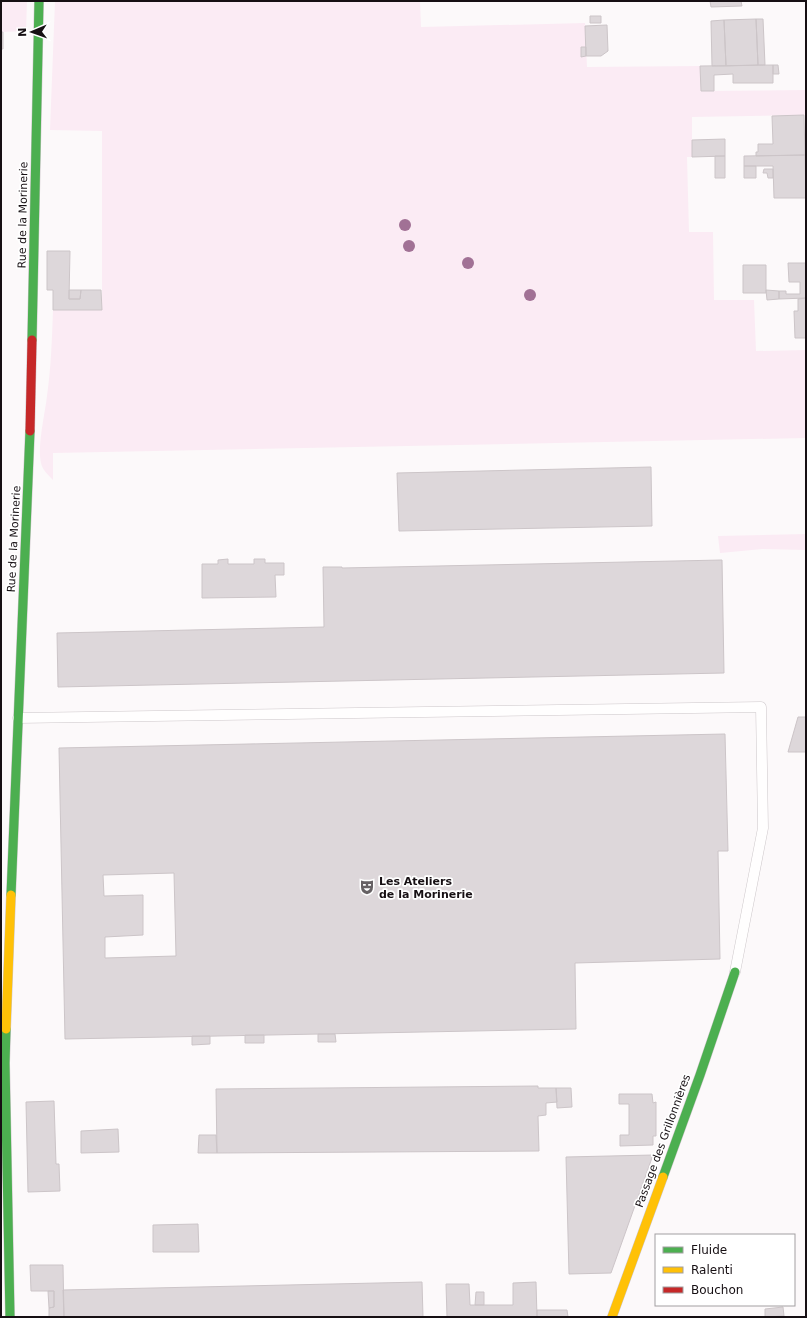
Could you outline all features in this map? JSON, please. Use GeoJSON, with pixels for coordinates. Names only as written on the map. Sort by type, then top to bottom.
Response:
{"type":"FeatureCollection","features":[{"type":"Feature","properties":{"kind":"street","name":"Rue de la Morinerie"},"geometry":{"type":"LineString","coordinates":[[10,1317],[5,1064],[30,453],[39,1]]}},
{"type":"Feature","properties":{"kind":"street","name":"Passage des Grillonnières"},"geometry":{"type":"LineString","coordinates":[[612,1317],[700,1075],[735,972]]}},
{"type":"Feature","properties":{"kind":"lane"},"geometry":{"type":"LineString","coordinates":[[18,718],[761,707],[763,828],[735,972]]}},
{"type":"Feature","properties":{"kind":"shaded area"},"geometry":{"type":"Polygon","coordinates":[[[1,1],[27,1],[26,31],[1,32],[1,1]]]}},
{"type":"Feature","properties":{"kind":"shaded area"},"geometry":{"type":"Polygon","coordinates":[[[55,1],[420,1],[421,27],[585,23],[587,67],[700,66],[701,91],[806,90],[806,115],[692,117],[692,157],[687,157],[689,232],[713,232],[714,300],[754,300],[756,351],[806,350],[806,438],[53,453],[53,480],[42,465],[40,448],[49,375],[53,310],[102,309],[102,131],[50,130],[55,1]]]}},
{"type":"Feature","properties":{"kind":"shaded area"},"geometry":{"type":"Polygon","coordinates":[[[806,534],[806,550],[762,549],[720,553],[718,536],[806,534]]]}},
{"type":"Feature","properties":{"kind":"building"},"geometry":{"type":"Polygon","coordinates":[[[710,1],[741,1],[742,6],[711,7],[710,1]]]}},
{"type":"Feature","properties":{"kind":"building"},"geometry":{"type":"Polygon","coordinates":[[[590,16],[601,16],[601,23],[590,23],[590,16]]]}},
{"type":"Feature","properties":{"kind":"building"},"geometry":{"type":"Polygon","coordinates":[[[756,19],[763,19],[765,65],[758,65],[756,19]]]}},
{"type":"Feature","properties":{"kind":"building"},"geometry":{"type":"Polygon","coordinates":[[[756,19],[758,65],[726,66],[724,20],[756,19]]]}},
{"type":"Feature","properties":{"kind":"building"},"geometry":{"type":"Polygon","coordinates":[[[724,20],[726,66],[712,66],[711,21],[724,20]]]}},
{"type":"Feature","properties":{"kind":"building"},"geometry":{"type":"Polygon","coordinates":[[[607,25],[608,51],[601,56],[586,56],[585,26],[607,25]]]}},
{"type":"Feature","properties":{"kind":"building"},"geometry":{"type":"Polygon","coordinates":[[[1,32],[3,32],[3,49],[1,49],[1,32]]]}},
{"type":"Feature","properties":{"kind":"building"},"geometry":{"type":"Polygon","coordinates":[[[581,47],[586,47],[586,56],[581,57],[581,47]]]}},
{"type":"Feature","properties":{"kind":"building"},"geometry":{"type":"Polygon","coordinates":[[[773,65],[778,65],[779,74],[773,74],[773,65]]]}},
{"type":"Feature","properties":{"kind":"building"},"geometry":{"type":"Polygon","coordinates":[[[773,65],[773,83],[733,83],[733,74],[714,75],[714,91],[701,91],[700,66],[773,65]]]}},
{"type":"Feature","properties":{"kind":"building"},"geometry":{"type":"Polygon","coordinates":[[[804,115],[805,155],[756,156],[756,152],[758,152],[758,144],[773,144],[772,116],[804,115]]]}},
{"type":"Feature","properties":{"kind":"building"},"geometry":{"type":"Polygon","coordinates":[[[725,139],[725,156],[692,157],[692,140],[725,139]]]}},
{"type":"Feature","properties":{"kind":"building"},"geometry":{"type":"Polygon","coordinates":[[[805,155],[806,198],[774,198],[773,166],[744,166],[744,156],[805,155]]]}},
{"type":"Feature","properties":{"kind":"building"},"geometry":{"type":"Polygon","coordinates":[[[715,156],[725,156],[725,178],[715,178],[715,156]]]}},
{"type":"Feature","properties":{"kind":"building"},"geometry":{"type":"Polygon","coordinates":[[[744,166],[756,166],[756,178],[744,178],[744,166]]]}},
{"type":"Feature","properties":{"kind":"building"},"geometry":{"type":"Polygon","coordinates":[[[764,169],[773,169],[773,178],[768,178],[767,173],[763,173],[764,169]]]}},
{"type":"Feature","properties":{"kind":"building"},"geometry":{"type":"Polygon","coordinates":[[[47,251],[70,251],[69,299],[80,299],[81,290],[101,290],[102,310],[53,310],[53,290],[47,290],[47,251]]]}},
{"type":"Feature","properties":{"kind":"building"},"geometry":{"type":"Polygon","coordinates":[[[788,263],[806,263],[806,298],[779,299],[779,291],[786,291],[786,294],[800,294],[800,282],[789,282],[788,263]]]}},
{"type":"Feature","properties":{"kind":"building"},"geometry":{"type":"Polygon","coordinates":[[[743,265],[766,265],[766,293],[743,293],[743,265]]]}},
{"type":"Feature","properties":{"kind":"building"},"geometry":{"type":"Polygon","coordinates":[[[69,290],[81,290],[80,299],[69,299],[69,290]]]}},
{"type":"Feature","properties":{"kind":"building"},"geometry":{"type":"Polygon","coordinates":[[[766,290],[779,291],[779,299],[767,300],[766,290]]]}},
{"type":"Feature","properties":{"kind":"building"},"geometry":{"type":"Polygon","coordinates":[[[806,298],[806,338],[795,338],[794,311],[798,311],[798,299],[806,298]]]}},
{"type":"Feature","properties":{"kind":"building"},"geometry":{"type":"Polygon","coordinates":[[[651,467],[652,526],[399,531],[397,473],[651,467]]]}},
{"type":"Feature","properties":{"kind":"building"},"geometry":{"type":"Polygon","coordinates":[[[228,559],[228,564],[254,564],[254,559],[265,559],[265,563],[284,563],[284,575],[275,575],[276,597],[202,598],[202,564],[218,564],[218,560],[228,559]]]}},
{"type":"Feature","properties":{"kind":"building"},"geometry":{"type":"Polygon","coordinates":[[[722,560],[724,673],[58,687],[57,633],[324,627],[323,567],[342,568],[722,560]]]}},
{"type":"Feature","properties":{"kind":"building"},"geometry":{"type":"Polygon","coordinates":[[[798,717],[806,717],[806,752],[788,752],[798,717]]]}},
{"type":"Feature","properties":{"kind":"building"},"geometry":{"type":"Polygon","coordinates":[[[725,734],[728,851],[718,851],[720,959],[575,963],[576,1029],[65,1039],[59,748],[725,734]],[[174,873],[103,875],[104,896],[143,895],[143,935],[105,937],[105,958],[176,956],[174,873]]]}},
{"type":"Feature","properties":{"kind":"building"},"geometry":{"type":"Polygon","coordinates":[[[318,1034],[335,1034],[336,1042],[318,1042],[318,1034]]]}},
{"type":"Feature","properties":{"kind":"building"},"geometry":{"type":"Polygon","coordinates":[[[245,1035],[264,1035],[264,1043],[245,1043],[245,1035]]]}},
{"type":"Feature","properties":{"kind":"building"},"geometry":{"type":"Polygon","coordinates":[[[192,1036],[210,1036],[210,1044],[192,1045],[192,1036]]]}},
{"type":"Feature","properties":{"kind":"building"},"geometry":{"type":"Polygon","coordinates":[[[538,1086],[538,1088],[556,1088],[557,1102],[546,1103],[546,1115],[538,1116],[539,1151],[217,1153],[216,1089],[538,1086]]]}},
{"type":"Feature","properties":{"kind":"building"},"geometry":{"type":"Polygon","coordinates":[[[556,1088],[571,1088],[572,1107],[557,1108],[556,1088]]]}},
{"type":"Feature","properties":{"kind":"building"},"geometry":{"type":"Polygon","coordinates":[[[619,1094],[652,1094],[653,1103],[656,1102],[656,1136],[653,1136],[653,1145],[620,1146],[620,1135],[629,1135],[629,1104],[619,1104],[619,1094]]]}},
{"type":"Feature","properties":{"kind":"building"},"geometry":{"type":"Polygon","coordinates":[[[54,1101],[56,1164],[59,1164],[60,1191],[28,1192],[26,1102],[54,1101]]]}},
{"type":"Feature","properties":{"kind":"building"},"geometry":{"type":"Polygon","coordinates":[[[118,1129],[119,1152],[81,1153],[81,1131],[118,1129]]]}},
{"type":"Feature","properties":{"kind":"building"},"geometry":{"type":"Polygon","coordinates":[[[199,1135],[216,1135],[217,1153],[198,1153],[199,1135]]]}},
{"type":"Feature","properties":{"kind":"building"},"geometry":{"type":"Polygon","coordinates":[[[653,1155],[611,1273],[569,1274],[566,1157],[653,1155]]]}},
{"type":"Feature","properties":{"kind":"building"},"geometry":{"type":"Polygon","coordinates":[[[198,1224],[199,1252],[153,1252],[153,1225],[198,1224]]]}},
{"type":"Feature","properties":{"kind":"building"},"geometry":{"type":"Polygon","coordinates":[[[30,1265],[63,1265],[64,1317],[49,1317],[49,1308],[54,1307],[54,1291],[31,1291],[30,1265]]]}},
{"type":"Feature","properties":{"kind":"building"},"geometry":{"type":"Polygon","coordinates":[[[422,1282],[423,1317],[64,1317],[63,1290],[422,1282]]]}},
{"type":"Feature","properties":{"kind":"building"},"geometry":{"type":"Polygon","coordinates":[[[536,1282],[537,1317],[447,1317],[446,1284],[469,1284],[470,1305],[513,1305],[513,1283],[536,1282]]]}},
{"type":"Feature","properties":{"kind":"building"},"geometry":{"type":"Polygon","coordinates":[[[48,1291],[54,1291],[54,1307],[49,1308],[48,1291]]]}},
{"type":"Feature","properties":{"kind":"building"},"geometry":{"type":"Polygon","coordinates":[[[476,1292],[484,1292],[484,1305],[475,1305],[476,1292]]]}},
{"type":"Feature","properties":{"kind":"building"},"geometry":{"type":"Polygon","coordinates":[[[783,1307],[784,1316],[765,1317],[765,1309],[783,1307]]]}},
{"type":"Feature","properties":{"kind":"building"},"geometry":{"type":"Polygon","coordinates":[[[537,1310],[567,1310],[568,1317],[537,1317],[537,1310]]]}},
{"type":"Feature","properties":{"kind":"traffic: fast"},"geometry":{"type":"LineString","coordinates":[[32,340],[39,1]]}},
{"type":"Feature","properties":{"kind":"traffic: fast"},"geometry":{"type":"LineString","coordinates":[[11,895],[30,431]]}},
{"type":"Feature","properties":{"kind":"traffic: fast"},"geometry":{"type":"LineString","coordinates":[[663,1177],[735,972]]}},
{"type":"Feature","properties":{"kind":"traffic: fast"},"geometry":{"type":"LineString","coordinates":[[6,1029],[5,1063],[10,1317]]}},
{"type":"Feature","properties":{"kind":"traffic: slow"},"geometry":{"type":"LineString","coordinates":[[6,1029],[11,895]]}},
{"type":"Feature","properties":{"kind":"traffic: slow"},"geometry":{"type":"LineString","coordinates":[[612,1317],[663,1177]]}},
{"type":"Feature","properties":{"kind":"traffic: jam"},"geometry":{"type":"LineString","coordinates":[[30,431],[32,340]]}},
{"type":"Feature","properties":{"kind":"place","name":"Les Ateliers de la Morinerie"},"geometry":{"type":"Point","coordinates":[367,887]}}]}
